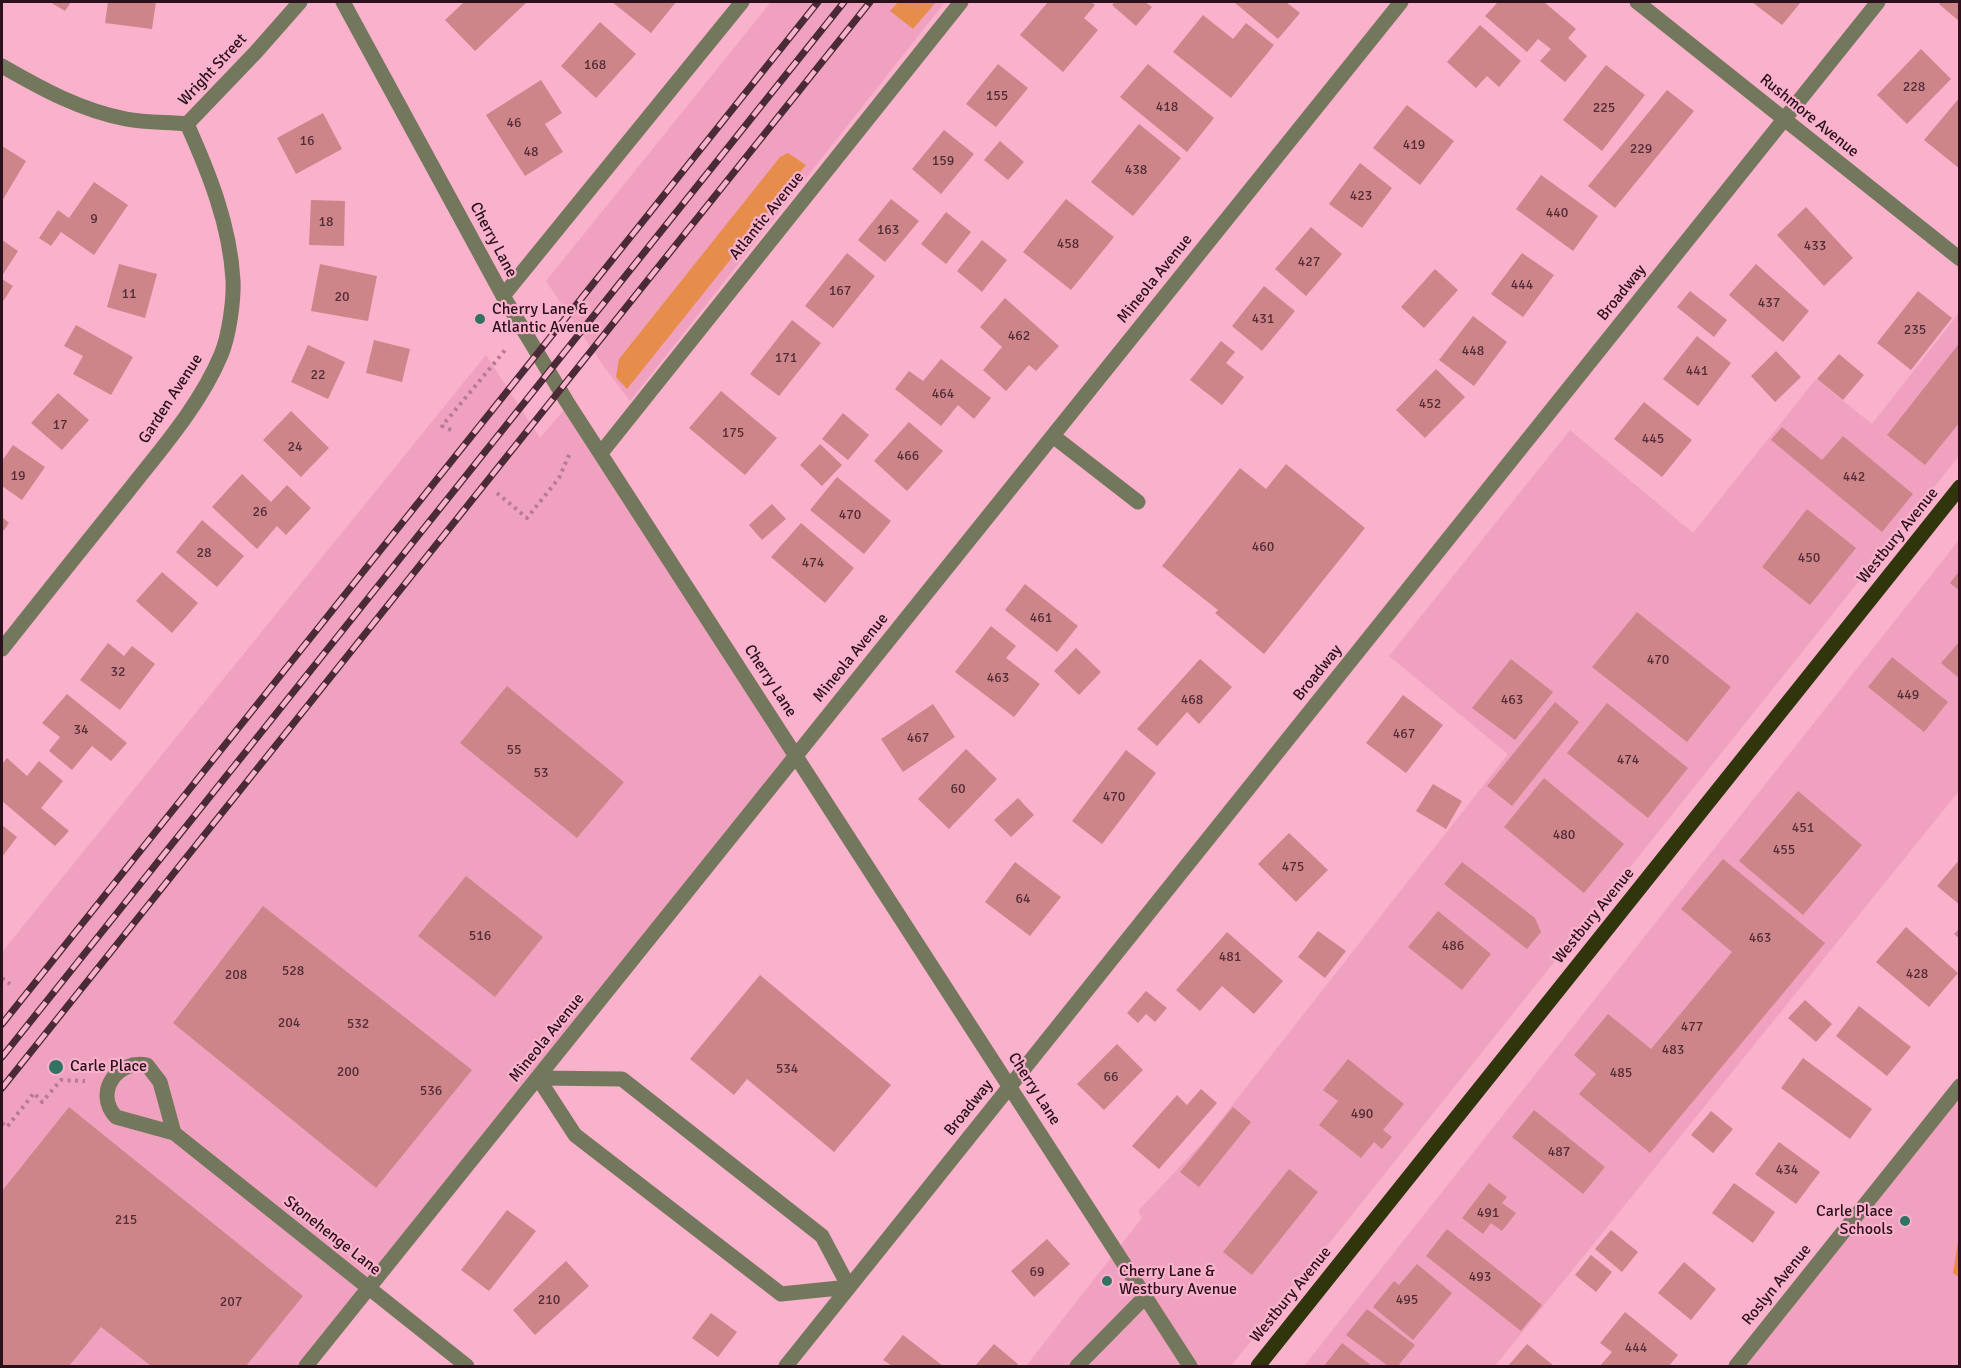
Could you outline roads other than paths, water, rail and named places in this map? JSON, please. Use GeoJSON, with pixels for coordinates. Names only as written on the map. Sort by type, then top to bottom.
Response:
{"type":"FeatureCollection","features":[{"type":"Feature","properties":{"kind":"main road","name":"Westbury Avenue"},"geometry":{"type":"LineString","coordinates":[[1258,1366],[1959,487]]}},
{"type":"Feature","properties":{"kind":"street","name":"Wright Street"},"geometry":{"type":"LineString","coordinates":[[2,66],[54,96],[91,111],[128,120],[187,124],[300,2]]}},
{"type":"Feature","properties":{"kind":"street","name":"Cherry Lane"},"geometry":{"type":"LineString","coordinates":[[343,2],[503,296],[567,402],[1190,1366]]}},
{"type":"Feature","properties":{"kind":"street"},"geometry":{"type":"LineString","coordinates":[[503,296],[742,2]]}},
{"type":"Feature","properties":{"kind":"street","name":"Atlantic Avenue"},"geometry":{"type":"LineString","coordinates":[[601,453],[961,2]]}},
{"type":"Feature","properties":{"kind":"street","name":"Mineola Avenue"},"geometry":{"type":"LineString","coordinates":[[306,1366],[1401,2]]}},
{"type":"Feature","properties":{"kind":"street","name":"Rushmore Avenue"},"geometry":{"type":"LineString","coordinates":[[1637,2],[1959,259]]}},
{"type":"Feature","properties":{"kind":"street","name":"Broadway"},"geometry":{"type":"LineString","coordinates":[[786,1366],[1878,2]]}},
{"type":"Feature","properties":{"kind":"street","name":"Garden Avenue"},"geometry":{"type":"LineString","coordinates":[[2,649],[172,436],[222,354],[229,324],[233,280],[227,237],[212,180],[187,124]]}},
{"type":"Feature","properties":{"kind":"street"},"geometry":{"type":"LineString","coordinates":[[1053,436],[1138,502]]}},
{"type":"Feature","properties":{"kind":"street","name":"Stonehenge Lane"},"geometry":{"type":"LineString","coordinates":[[174,1133],[160,1082],[147,1065],[139,1063],[117,1074],[110,1082],[106,1092],[106,1102],[116,1117],[174,1133],[467,1366]]}},
{"type":"Feature","properties":{"kind":"street"},"geometry":{"type":"LineString","coordinates":[[538,1078],[622,1079],[822,1236],[849,1287],[781,1294],[575,1135],[538,1078]]}},
{"type":"Feature","properties":{"kind":"street","name":"Roslyn Avenue"},"geometry":{"type":"LineString","coordinates":[[1736,1366],[1959,1086]]}},
{"type":"Feature","properties":{"kind":"street"},"geometry":{"type":"LineString","coordinates":[[1077,1366],[1145,1297]]}},
{"type":"Feature","properties":{"kind":"railway"},"geometry":{"type":"LineString","coordinates":[[2,1024],[818,2]]}},
{"type":"Feature","properties":{"kind":"railway"},"geometry":{"type":"LineString","coordinates":[[2,1057],[844,2]]}},
{"type":"Feature","properties":{"kind":"railway"},"geometry":{"type":"LineString","coordinates":[[2,1088],[870,2]]}},
{"type":"Feature","properties":{"kind":"place","name":"Cherry Lane & Atlantic Avenue"},"geometry":{"type":"Point","coordinates":[480,319]}},
{"type":"Feature","properties":{"kind":"place","name":"Carle Place"},"geometry":{"type":"Point","coordinates":[56,1067]}},
{"type":"Feature","properties":{"kind":"place","name":"Carle Place Schools"},"geometry":{"type":"Point","coordinates":[1905,1221]}},
{"type":"Feature","properties":{"kind":"place","name":"Cherry Lane & Westbury Avenue"},"geometry":{"type":"Point","coordinates":[1107,1281]}}]}
